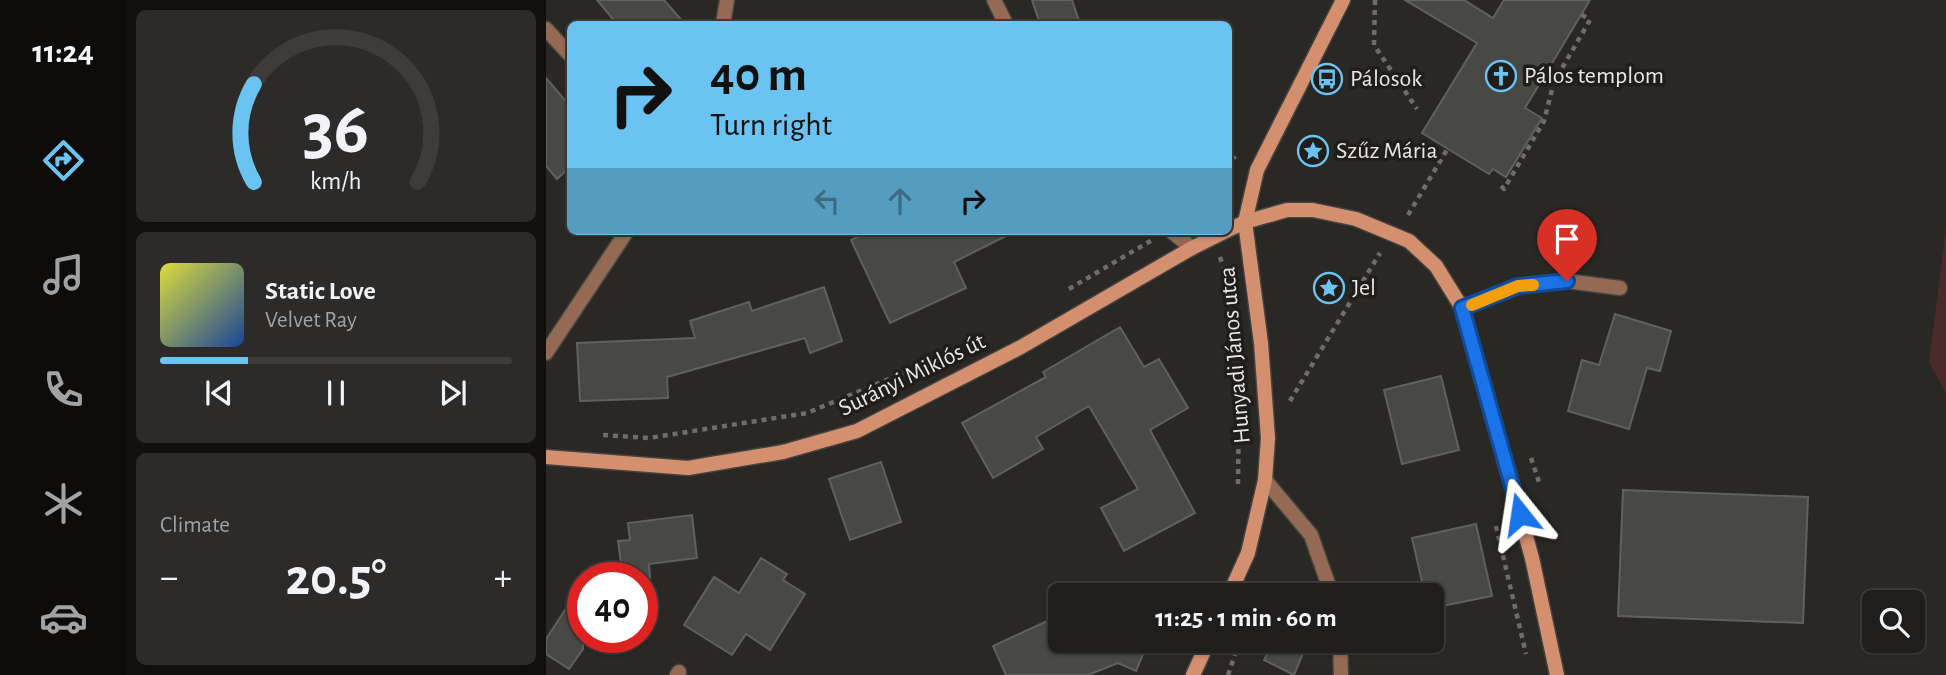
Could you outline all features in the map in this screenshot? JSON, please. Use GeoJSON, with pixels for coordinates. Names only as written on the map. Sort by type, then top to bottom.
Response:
{"type":"FeatureCollection","features":[{"type":"Feature","properties":{"kind":"street"},"geometry":{"type":"LineString","coordinates":[[724,21],[727,0]]}},
{"type":"Feature","properties":{"kind":"street"},"geometry":{"type":"LineString","coordinates":[[994,0],[1004,21]]}},
{"type":"Feature","properties":{"kind":"street","name":"Hunyadi János utca"},"geometry":{"type":"LineString","coordinates":[[1234,583],[1248,553],[1265,480],[1268,438],[1261,343],[1245,222],[1257,170],[1343,0]]}},
{"type":"Feature","properties":{"kind":"street"},"geometry":{"type":"LineString","coordinates":[[546,29],[567,52]]}},
{"type":"Feature","properties":{"kind":"street","name":"Surányi Miklós út"},"geometry":{"type":"LineString","coordinates":[[1232,228],[1287,210],[1311,209],[1356,219],[1409,241],[1436,265],[1462,308],[1532,558],[1557,675]]}},
{"type":"Feature","properties":{"kind":"street"},"geometry":{"type":"LineString","coordinates":[[546,353],[624,235]]}},
{"type":"Feature","properties":{"kind":"street"},"geometry":{"type":"LineString","coordinates":[[1176,235],[1192,248]]}},
{"type":"Feature","properties":{"kind":"street","name":"Surányi Miklós út"},"geometry":{"type":"LineString","coordinates":[[546,457],[688,468],[783,452],[857,430],[1021,348],[1218,235]]}},
{"type":"Feature","properties":{"kind":"street"},"geometry":{"type":"LineString","coordinates":[[1462,308],[1518,286],[1567,281],[1620,288]]}},
{"type":"Feature","properties":{"kind":"street"},"geometry":{"type":"LineString","coordinates":[[1265,480],[1311,535],[1328,583]]}},
{"type":"Feature","properties":{"kind":"street"},"geometry":{"type":"LineString","coordinates":[[1193,675],[1203,653]]}},
{"type":"Feature","properties":{"kind":"street"},"geometry":{"type":"LineString","coordinates":[[1340,653],[1341,675]]}},
{"type":"Feature","properties":{"kind":"path"},"geometry":{"type":"LineString","coordinates":[[1375,0],[1374,45],[1417,109]]}},
{"type":"Feature","properties":{"kind":"path"},"geometry":{"type":"LineString","coordinates":[[1500,187],[1504,189],[1544,121],[1554,82],[1590,20],[1581,14]]}},
{"type":"Feature","properties":{"kind":"path"},"geometry":{"type":"LineString","coordinates":[[1408,215],[1448,148]]}},
{"type":"Feature","properties":{"kind":"path"},"geometry":{"type":"LineString","coordinates":[[1065,292],[1156,238]]}},
{"type":"Feature","properties":{"kind":"path"},"geometry":{"type":"LineString","coordinates":[[1284,411],[1382,250]]}},
{"type":"Feature","properties":{"kind":"path"},"geometry":{"type":"LineString","coordinates":[[1210,258],[1220,257],[1228,282]]}},
{"type":"Feature","properties":{"kind":"path"},"geometry":{"type":"LineString","coordinates":[[1232,321],[1238,385]]}},
{"type":"Feature","properties":{"kind":"path"},"geometry":{"type":"LineString","coordinates":[[598,435],[649,438],[807,413],[963,348]]}},
{"type":"Feature","properties":{"kind":"path"},"geometry":{"type":"LineString","coordinates":[[1238,496],[1239,398]]}},
{"type":"Feature","properties":{"kind":"path"},"geometry":{"type":"LineString","coordinates":[[1494,517],[1528,662]]}},
{"type":"Feature","properties":{"kind":"path"},"geometry":{"type":"LineString","coordinates":[[1228,675],[1236,653]]}},
{"type":"Feature","properties":{"kind":"shaded area"},"geometry":{"type":"Polygon","coordinates":[[[1946,229],[1946,393],[1929,362],[1946,229]]]}},
{"type":"Feature","properties":{"kind":"building"},"geometry":{"type":"Polygon","coordinates":[[[597,0],[664,0],[682,21],[614,21],[597,0]]]}},
{"type":"Feature","properties":{"kind":"building"},"geometry":{"type":"Polygon","coordinates":[[[1032,0],[1072,0],[1079,21],[1039,21],[1032,0]]]}},
{"type":"Feature","properties":{"kind":"building","name":"Pálos templom"},"geometry":{"type":"Polygon","coordinates":[[[1405,0],[1464,0],[1493,18],[1504,0],[1590,0],[1525,108],[1542,118],[1506,177],[1493,169],[1489,174],[1422,133],[1477,43],[1405,0]]]}},
{"type":"Feature","properties":{"kind":"building"},"geometry":{"type":"Polygon","coordinates":[[[546,78],[567,102],[567,170],[557,179],[546,166],[546,78]]]}},
{"type":"Feature","properties":{"kind":"building"},"geometry":{"type":"Polygon","coordinates":[[[861,235],[1008,235],[954,262],[966,288],[890,323],[851,240],[861,235]]]}},
{"type":"Feature","properties":{"kind":"building"},"geometry":{"type":"Polygon","coordinates":[[[824,287],[842,341],[810,353],[805,338],[667,377],[668,398],[580,401],[577,343],[695,338],[690,321],[749,302],[752,311],[824,287]]]}},
{"type":"Feature","properties":{"kind":"building"},"geometry":{"type":"Polygon","coordinates":[[[1615,314],[1671,331],[1660,371],[1647,368],[1629,429],[1568,411],[1582,360],[1599,365],[1615,314]]]}},
{"type":"Feature","properties":{"kind":"building"},"geometry":{"type":"Polygon","coordinates":[[[1120,327],[1144,367],[1159,359],[1188,408],[1150,430],[1195,513],[1124,551],[1101,508],[1138,489],[1089,406],[1036,437],[1043,449],[993,478],[962,423],[1046,377],[1043,372],[1120,327]]]}},
{"type":"Feature","properties":{"kind":"building"},"geometry":{"type":"Polygon","coordinates":[[[1441,376],[1459,450],[1402,464],[1384,390],[1441,376]]]}},
{"type":"Feature","properties":{"kind":"building"},"geometry":{"type":"Polygon","coordinates":[[[881,462],[901,522],[850,540],[829,479],[881,462]]]}},
{"type":"Feature","properties":{"kind":"building"},"geometry":{"type":"Polygon","coordinates":[[[1623,490],[1808,497],[1803,623],[1618,616],[1623,490]]]}},
{"type":"Feature","properties":{"kind":"building"},"geometry":{"type":"Polygon","coordinates":[[[692,515],[697,558],[658,563],[621,562],[618,541],[630,540],[628,523],[692,515]]]}},
{"type":"Feature","properties":{"kind":"building"},"geometry":{"type":"Polygon","coordinates":[[[1476,524],[1492,596],[1444,606],[1444,583],[1422,583],[1412,538],[1476,524]]]}},
{"type":"Feature","properties":{"kind":"building"},"geometry":{"type":"Polygon","coordinates":[[[761,558],[787,574],[783,580],[805,594],[770,650],[746,634],[732,655],[684,625],[714,577],[739,593],[761,558]]]}},
{"type":"Feature","properties":{"kind":"building"},"geometry":{"type":"Polygon","coordinates":[[[567,607],[567,653],[580,653],[569,669],[546,654],[546,639],[567,607]]]}},
{"type":"Feature","properties":{"kind":"building"},"geometry":{"type":"Polygon","coordinates":[[[1048,621],[1048,653],[1144,653],[1136,671],[1118,663],[1088,675],[1006,675],[993,646],[1048,621]]]}},
{"type":"Feature","properties":{"kind":"building"},"geometry":{"type":"Polygon","coordinates":[[[1268,653],[1303,653],[1294,675],[1264,660],[1268,653]]]}},
{"type":"Feature","properties":{"kind":"slow traffic"},"geometry":{"type":"LineString","coordinates":[[1472,305],[1518,286],[1533,285]]}},
{"type":"Feature","properties":{"kind":"place","name":"Pálos templom"},"geometry":{"type":"Point","coordinates":[1501,76]}},
{"type":"Feature","properties":{"kind":"place","name":"Pálosok"},"geometry":{"type":"Point","coordinates":[1327,79]}},
{"type":"Feature","properties":{"kind":"place","name":"Szűz Mária"},"geometry":{"type":"Point","coordinates":[1313,151]}},
{"type":"Feature","properties":{"kind":"place","name":"Jel"},"geometry":{"type":"Point","coordinates":[1329,288]}},
{"type":"Feature","properties":{"kind":"route"},"geometry":{"type":"LineString","coordinates":[[1520,514],[1462,308],[1518,286],[1567,281]]}}]}
